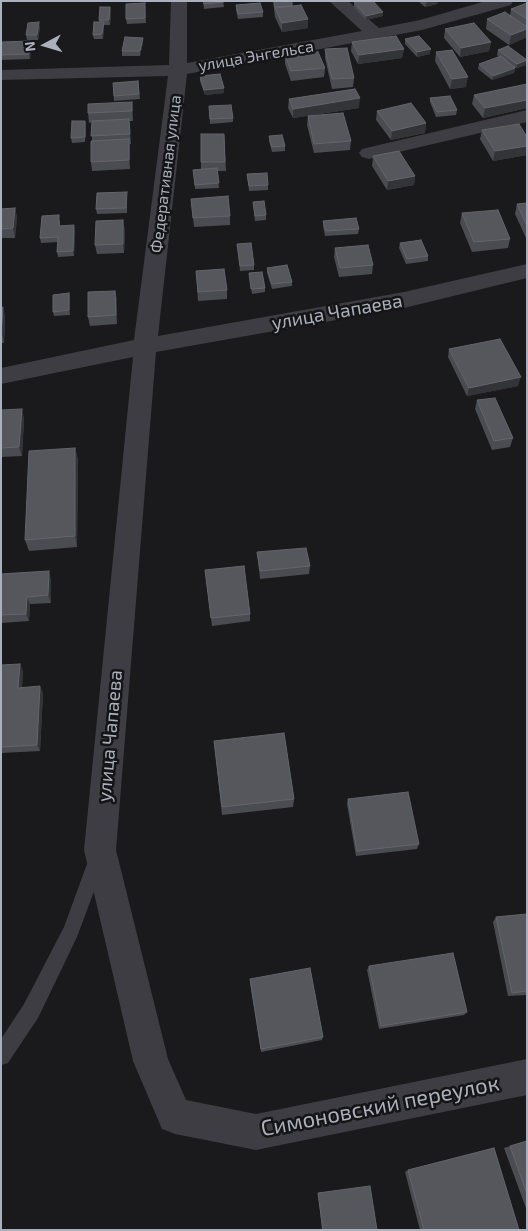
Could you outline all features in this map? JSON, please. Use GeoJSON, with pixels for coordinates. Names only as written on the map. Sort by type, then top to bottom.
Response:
{"type":"FeatureCollection","features":[{"type":"Feature","properties":{"kind":"street","name":"Федеративная улица"},"geometry":{"type":"LineString","coordinates":[[145,346],[178,70],[179,1]]}},
{"type":"Feature","properties":{"kind":"street"},"geometry":{"type":"LineString","coordinates":[[337,1],[376,34]]}},
{"type":"Feature","properties":{"kind":"street","name":"улица Энгельса"},"geometry":{"type":"LineString","coordinates":[[1,75],[178,70],[376,34],[454,17],[505,1]]}},
{"type":"Feature","properties":{"kind":"street"},"geometry":{"type":"LineString","coordinates":[[369,153],[527,116]]}},
{"type":"Feature","properties":{"kind":"street","name":"улица Чапаева"},"geometry":{"type":"LineString","coordinates":[[1,376],[145,346],[404,300],[527,271]]}},
{"type":"Feature","properties":{"kind":"street","name":"улица Чапаева"},"geometry":{"type":"LineString","coordinates":[[145,346],[100,850],[151,1062],[175,1116]]}},
{"type":"Feature","properties":{"kind":"street","name":"Симоновский переулок"},"geometry":{"type":"LineString","coordinates":[[175,1116],[256,1132],[527,1077]]}},
{"type":"Feature","properties":{"kind":"lane"},"geometry":{"type":"LineString","coordinates":[[1,1056],[31,1011],[71,931],[100,850]]}},
{"type":"Feature","properties":{"kind":"building"},"geometry":{"type":"Polygon","coordinates":[[[203,1],[223,1],[224,2],[204,4],[203,1]]]}},
{"type":"Feature","properties":{"kind":"building"},"geometry":{"type":"Polygon","coordinates":[[[274,1],[292,1],[292,6],[275,7],[274,1]]]}},
{"type":"Feature","properties":{"kind":"building"},"geometry":{"type":"Polygon","coordinates":[[[373,1],[383,12],[366,16],[354,2],[373,1]]]}},
{"type":"Feature","properties":{"kind":"building"},"geometry":{"type":"Polygon","coordinates":[[[145,3],[145,18],[126,19],[126,4],[145,3]]]}},
{"type":"Feature","properties":{"kind":"building"},"geometry":{"type":"Polygon","coordinates":[[[260,3],[263,12],[238,14],[236,5],[260,3]]]}},
{"type":"Feature","properties":{"kind":"building"},"geometry":{"type":"Polygon","coordinates":[[[527,3],[527,19],[511,9],[527,3]]]}},
{"type":"Feature","properties":{"kind":"building"},"geometry":{"type":"Polygon","coordinates":[[[301,5],[308,19],[282,23],[275,8],[301,5]]]}},
{"type":"Feature","properties":{"kind":"building"},"geometry":{"type":"Polygon","coordinates":[[[100,7],[110,7],[109,20],[99,20],[100,7]]]}},
{"type":"Feature","properties":{"kind":"building"},"geometry":{"type":"Polygon","coordinates":[[[505,12],[527,27],[527,29],[511,35],[487,19],[505,12]]]}},
{"type":"Feature","properties":{"kind":"building"},"geometry":{"type":"Polygon","coordinates":[[[39,22],[37,35],[26,35],[28,23],[39,22]]]}},
{"type":"Feature","properties":{"kind":"building"},"geometry":{"type":"Polygon","coordinates":[[[94,22],[104,22],[102,34],[93,35],[94,22]]]}},
{"type":"Feature","properties":{"kind":"building"},"geometry":{"type":"Polygon","coordinates":[[[474,23],[491,42],[461,48],[445,29],[474,23]]]}},
{"type":"Feature","properties":{"kind":"building"},"geometry":{"type":"Polygon","coordinates":[[[396,36],[404,49],[359,55],[352,42],[396,36]]]}},
{"type":"Feature","properties":{"kind":"building"},"geometry":{"type":"Polygon","coordinates":[[[419,36],[431,49],[417,52],[405,39],[419,36]]]}},
{"type":"Feature","properties":{"kind":"building"},"geometry":{"type":"Polygon","coordinates":[[[125,37],[143,38],[140,51],[122,51],[125,37]]]}},
{"type":"Feature","properties":{"kind":"building"},"geometry":{"type":"Polygon","coordinates":[[[30,41],[29,54],[1,55],[2,42],[30,41]]]}},
{"type":"Feature","properties":{"kind":"building"},"geometry":{"type":"Polygon","coordinates":[[[508,46],[527,60],[517,64],[498,50],[508,46]]]}},
{"type":"Feature","properties":{"kind":"building"},"geometry":{"type":"Polygon","coordinates":[[[347,48],[354,78],[332,79],[325,49],[347,48]]]}},
{"type":"Feature","properties":{"kind":"building"},"geometry":{"type":"Polygon","coordinates":[[[452,50],[468,77],[452,79],[436,52],[452,50]]]}},
{"type":"Feature","properties":{"kind":"building"},"geometry":{"type":"Polygon","coordinates":[[[318,52],[325,68],[291,71],[285,55],[318,52]]]}},
{"type":"Feature","properties":{"kind":"building"},"geometry":{"type":"Polygon","coordinates":[[[501,56],[515,68],[493,76],[479,64],[501,56]]]}},
{"type":"Feature","properties":{"kind":"building"},"geometry":{"type":"Polygon","coordinates":[[[220,74],[224,88],[204,90],[200,76],[220,74]]]}},
{"type":"Feature","properties":{"kind":"building"},"geometry":{"type":"Polygon","coordinates":[[[138,81],[139,94],[114,96],[113,83],[138,81]]]}},
{"type":"Feature","properties":{"kind":"building"},"geometry":{"type":"Polygon","coordinates":[[[527,84],[527,100],[485,108],[474,95],[527,84]]]}},
{"type":"Feature","properties":{"kind":"building"},"geometry":{"type":"Polygon","coordinates":[[[355,89],[360,98],[293,109],[289,99],[355,89]]]}},
{"type":"Feature","properties":{"kind":"building"},"geometry":{"type":"Polygon","coordinates":[[[450,96],[457,110],[437,112],[430,98],[450,96]]]}},
{"type":"Feature","properties":{"kind":"building"},"geometry":{"type":"Polygon","coordinates":[[[132,102],[132,111],[88,113],[88,104],[132,102]]]}},
{"type":"Feature","properties":{"kind":"building"},"geometry":{"type":"Polygon","coordinates":[[[411,103],[426,123],[392,131],[377,111],[411,103]]]}},
{"type":"Feature","properties":{"kind":"building"},"geometry":{"type":"Polygon","coordinates":[[[231,105],[233,118],[210,119],[209,106],[231,105]]]}},
{"type":"Feature","properties":{"kind":"building"},"geometry":{"type":"Polygon","coordinates":[[[343,113],[351,141],[314,144],[308,116],[343,113]]]}},
{"type":"Feature","properties":{"kind":"building"},"geometry":{"type":"Polygon","coordinates":[[[129,119],[130,134],[91,136],[92,121],[129,119]]]}},
{"type":"Feature","properties":{"kind":"building"},"geometry":{"type":"Polygon","coordinates":[[[72,121],[85,121],[85,137],[71,138],[72,121]]]}},
{"type":"Feature","properties":{"kind":"building"},"geometry":{"type":"Polygon","coordinates":[[[519,124],[527,137],[527,146],[495,151],[482,130],[519,124]]]}},
{"type":"Feature","properties":{"kind":"building"},"geometry":{"type":"Polygon","coordinates":[[[201,134],[224,134],[225,162],[201,162],[201,134]]]}},
{"type":"Feature","properties":{"kind":"building"},"geometry":{"type":"Polygon","coordinates":[[[282,135],[285,146],[272,147],[269,136],[282,135]]]}},
{"type":"Feature","properties":{"kind":"building"},"geometry":{"type":"Polygon","coordinates":[[[129,139],[129,160],[91,162],[91,141],[129,139]]]}},
{"type":"Feature","properties":{"kind":"building"},"geometry":{"type":"Polygon","coordinates":[[[399,151],[415,176],[388,181],[373,156],[399,151]]]}},
{"type":"Feature","properties":{"kind":"building"},"geometry":{"type":"Polygon","coordinates":[[[217,168],[219,183],[195,185],[193,170],[217,168]]]}},
{"type":"Feature","properties":{"kind":"building"},"geometry":{"type":"Polygon","coordinates":[[[267,173],[268,185],[249,186],[247,174],[267,173]]]}},
{"type":"Feature","properties":{"kind":"building"},"geometry":{"type":"Polygon","coordinates":[[[127,192],[126,208],[96,209],[97,193],[127,192]]]}},
{"type":"Feature","properties":{"kind":"building"},"geometry":{"type":"Polygon","coordinates":[[[228,196],[230,216],[193,218],[191,199],[228,196]]]}},
{"type":"Feature","properties":{"kind":"building"},"geometry":{"type":"Polygon","coordinates":[[[264,201],[266,215],[255,216],[253,202],[264,201]]]}},
{"type":"Feature","properties":{"kind":"building"},"geometry":{"type":"Polygon","coordinates":[[[527,203],[527,226],[517,204],[527,203]]]}},
{"type":"Feature","properties":{"kind":"building"},"geometry":{"type":"Polygon","coordinates":[[[15,208],[13,228],[1,229],[1,209],[15,208]]]}},
{"type":"Feature","properties":{"kind":"building"},"geometry":{"type":"Polygon","coordinates":[[[498,210],[510,239],[474,242],[462,213],[498,210]]]}},
{"type":"Feature","properties":{"kind":"building"},"geometry":{"type":"Polygon","coordinates":[[[59,215],[59,226],[74,225],[73,251],[57,252],[58,237],[40,238],[42,216],[59,215]]]}},
{"type":"Feature","properties":{"kind":"building"},"geometry":{"type":"Polygon","coordinates":[[[356,218],[359,229],[326,231],[323,221],[356,218]]]}},
{"type":"Feature","properties":{"kind":"building"},"geometry":{"type":"Polygon","coordinates":[[[123,220],[123,244],[95,245],[96,221],[123,220]]]}},
{"type":"Feature","properties":{"kind":"building"},"geometry":{"type":"Polygon","coordinates":[[[421,240],[428,256],[407,259],[400,243],[421,240]]]}},
{"type":"Feature","properties":{"kind":"building"},"geometry":{"type":"Polygon","coordinates":[[[251,243],[254,265],[240,266],[237,244],[251,243]]]}},
{"type":"Feature","properties":{"kind":"building"},"geometry":{"type":"Polygon","coordinates":[[[368,245],[373,265],[340,268],[335,248],[368,245]]]}},
{"type":"Feature","properties":{"kind":"building"},"geometry":{"type":"Polygon","coordinates":[[[287,265],[292,282],[272,284],[267,268],[287,265]]]}},
{"type":"Feature","properties":{"kind":"building"},"geometry":{"type":"Polygon","coordinates":[[[224,269],[227,290],[198,292],[196,271],[224,269]]]}},
{"type":"Feature","properties":{"kind":"building"},"geometry":{"type":"Polygon","coordinates":[[[262,272],[265,288],[251,289],[249,273],[262,272]]]}},
{"type":"Feature","properties":{"kind":"building"},"geometry":{"type":"Polygon","coordinates":[[[115,291],[116,315],[88,317],[88,292],[115,291]]]}},
{"type":"Feature","properties":{"kind":"building"},"geometry":{"type":"Polygon","coordinates":[[[69,293],[69,310],[53,312],[53,295],[69,293]]]}},
{"type":"Feature","properties":{"kind":"building"},"geometry":{"type":"Polygon","coordinates":[[[1,307],[3,307],[1,334],[1,307]]]}},
{"type":"Feature","properties":{"kind":"building"},"geometry":{"type":"Polygon","coordinates":[[[500,339],[521,377],[469,388],[449,349],[500,339]]]}},
{"type":"Feature","properties":{"kind":"building"},"geometry":{"type":"Polygon","coordinates":[[[495,398],[513,438],[494,441],[477,400],[495,398]]]}},
{"type":"Feature","properties":{"kind":"building"},"geometry":{"type":"Polygon","coordinates":[[[22,409],[19,447],[1,448],[1,410],[22,409]]]}},
{"type":"Feature","properties":{"kind":"building"},"geometry":{"type":"Polygon","coordinates":[[[75,448],[75,536],[25,540],[29,451],[75,448]]]}},
{"type":"Feature","properties":{"kind":"building"},"geometry":{"type":"Polygon","coordinates":[[[306,548],[310,566],[260,571],[257,552],[306,548]]]}},
{"type":"Feature","properties":{"kind":"building"},"geometry":{"type":"Polygon","coordinates":[[[244,566],[250,614],[211,618],[205,570],[244,566]]]}},
{"type":"Feature","properties":{"kind":"building"},"geometry":{"type":"Polygon","coordinates":[[[49,571],[48,595],[27,597],[26,614],[1,615],[1,574],[49,571]]]}},
{"type":"Feature","properties":{"kind":"building"},"geometry":{"type":"Polygon","coordinates":[[[20,664],[18,688],[40,686],[37,745],[1,747],[1,665],[20,664]]]}},
{"type":"Feature","properties":{"kind":"building"},"geometry":{"type":"Polygon","coordinates":[[[284,733],[294,799],[222,807],[214,741],[284,733]]]}},
{"type":"Feature","properties":{"kind":"building"},"geometry":{"type":"Polygon","coordinates":[[[408,792],[419,844],[357,851],[348,799],[408,792]]]}},
{"type":"Feature","properties":{"kind":"building"},"geometry":{"type":"Polygon","coordinates":[[[527,914],[527,991],[512,993],[496,917],[527,914]]]}},
{"type":"Feature","properties":{"kind":"building"},"geometry":{"type":"Polygon","coordinates":[[[453,953],[467,1012],[381,1026],[369,966],[453,953]]]}},
{"type":"Feature","properties":{"kind":"building"},"geometry":{"type":"Polygon","coordinates":[[[310,968],[323,1037],[261,1049],[250,979],[310,968]]]}},
{"type":"Feature","properties":{"kind":"building"},"geometry":{"type":"Polygon","coordinates":[[[527,1141],[527,1194],[510,1146],[527,1141]]]}},
{"type":"Feature","properties":{"kind":"building"},"geometry":{"type":"Polygon","coordinates":[[[494,1148],[519,1230],[424,1230],[408,1170],[494,1148]]]}},
{"type":"Feature","properties":{"kind":"building"},"geometry":{"type":"Polygon","coordinates":[[[370,1186],[377,1230],[323,1230],[318,1193],[370,1186]]]}}]}
